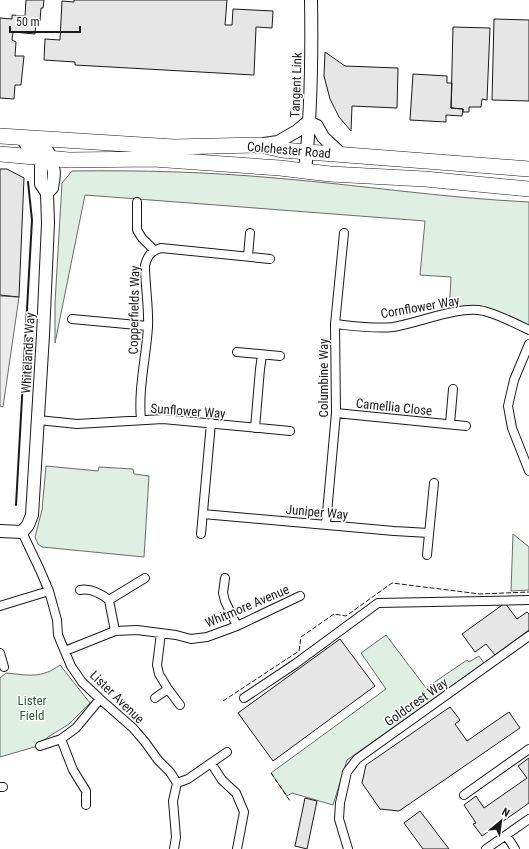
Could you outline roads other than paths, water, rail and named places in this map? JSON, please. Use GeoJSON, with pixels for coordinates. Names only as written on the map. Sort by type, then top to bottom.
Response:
{"type":"FeatureCollection","features":[{"type":"Feature","properties":{"kind":"highway","name":"Colchester Road"},"geometry":{"type":"LineString","coordinates":[[0,136],[174,147],[261,145],[282,150],[529,169]]}},
{"type":"Feature","properties":{"kind":"highway"},"geometry":{"type":"LineString","coordinates":[[50,158],[64,140]]}},
{"type":"Feature","properties":{"kind":"highway","name":"Colchester Road"},"geometry":{"type":"LineString","coordinates":[[0,154],[69,160],[153,159],[425,179],[529,190]]}},
{"type":"Feature","properties":{"kind":"street","name":"Tangent Link"},"geometry":{"type":"LineString","coordinates":[[305,171],[311,59],[311,0]]}},
{"type":"Feature","properties":{"kind":"street"},"geometry":{"type":"LineString","coordinates":[[261,145],[278,142],[297,131],[308,122],[317,126],[323,137],[341,154]]}},
{"type":"Feature","properties":{"kind":"street"},"geometry":{"type":"LineString","coordinates":[[21,137],[29,148],[46,149],[50,158]]}},
{"type":"Feature","properties":{"kind":"street","name":"Whitelands Way"},"geometry":{"type":"LineString","coordinates":[[22,532],[28,525],[32,515],[47,250],[47,193],[41,184],[41,166],[50,158]]}},
{"type":"Feature","properties":{"kind":"street","name":"Copperfields Way"},"geometry":{"type":"LineString","coordinates":[[137,202],[137,230],[142,238],[154,250]]}},
{"type":"Feature","properties":{"kind":"street"},"geometry":{"type":"LineString","coordinates":[[248,256],[250,233]]}},
{"type":"Feature","properties":{"kind":"street","name":"Columbine Way"},"geometry":{"type":"LineString","coordinates":[[326,524],[336,413],[335,324],[344,233]]}},
{"type":"Feature","properties":{"kind":"street","name":"Copperfields Way"},"geometry":{"type":"LineString","coordinates":[[142,420],[141,396],[148,326],[145,265],[147,259],[154,250],[161,248],[270,259]]}},
{"type":"Feature","properties":{"kind":"street","name":"Cornflower Way"},"geometry":{"type":"LineString","coordinates":[[335,324],[381,328],[393,327],[470,310],[483,311],[529,330]]}},
{"type":"Feature","properties":{"kind":"street"},"geometry":{"type":"LineString","coordinates":[[72,319],[148,326]]}},
{"type":"Feature","properties":{"kind":"street"},"geometry":{"type":"LineString","coordinates":[[529,344],[514,380],[508,406],[512,428],[529,471]]}},
{"type":"Feature","properties":{"kind":"street"},"geometry":{"type":"LineString","coordinates":[[237,352],[280,356]]}},
{"type":"Feature","properties":{"kind":"street"},"geometry":{"type":"LineString","coordinates":[[255,428],[262,355]]}},
{"type":"Feature","properties":{"kind":"street","name":"Camellia Close"},"geometry":{"type":"LineString","coordinates":[[450,424],[453,389]]}},
{"type":"Feature","properties":{"kind":"street","name":"Camellia Close"},"geometry":{"type":"LineString","coordinates":[[336,413],[466,426]]}},
{"type":"Feature","properties":{"kind":"street","name":"Sunflower Way"},"geometry":{"type":"LineString","coordinates":[[38,420],[77,424],[163,419],[290,430]]}},
{"type":"Feature","properties":{"kind":"street"},"geometry":{"type":"LineString","coordinates":[[201,534],[211,423]]}},
{"type":"Feature","properties":{"kind":"street"},"geometry":{"type":"LineString","coordinates":[[427,555],[434,483]]}},
{"type":"Feature","properties":{"kind":"street","name":"Juniper Way"},"geometry":{"type":"LineString","coordinates":[[203,514],[429,533]]}},
{"type":"Feature","properties":{"kind":"street"},"geometry":{"type":"LineString","coordinates":[[0,531],[22,532]]}},
{"type":"Feature","properties":{"kind":"street","name":"Lister Avenue"},"geometry":{"type":"LineString","coordinates":[[22,532],[49,591],[57,620],[58,635],[71,666],[77,675],[100,699],[133,728],[158,760],[170,772],[177,783]]}},
{"type":"Feature","properties":{"kind":"street"},"geometry":{"type":"LineString","coordinates":[[109,600],[145,578]]}},
{"type":"Feature","properties":{"kind":"street","name":"Whitmore Avenue"},"geometry":{"type":"LineString","coordinates":[[225,578],[223,593],[236,626]]}},
{"type":"Feature","properties":{"kind":"street"},"geometry":{"type":"LineString","coordinates":[[80,590],[92,590],[102,594],[109,600],[115,631]]}},
{"type":"Feature","properties":{"kind":"street"},"geometry":{"type":"LineString","coordinates":[[0,606],[49,591]]}},
{"type":"Feature","properties":{"kind":"street","name":"Whitmore Avenue"},"geometry":{"type":"LineString","coordinates":[[65,651],[115,631],[137,630],[176,635],[191,639],[207,637],[236,626],[300,596]]}},
{"type":"Feature","properties":{"kind":"street"},"geometry":{"type":"LineString","coordinates":[[244,698],[295,664],[378,603],[529,600]]}},
{"type":"Feature","properties":{"kind":"street"},"geometry":{"type":"LineString","coordinates":[[161,634],[157,666],[159,674],[168,689],[180,704]]}},
{"type":"Feature","properties":{"kind":"street","name":"Goldcrest Way"},"geometry":{"type":"LineString","coordinates":[[348,849],[339,819],[340,803],[347,772],[357,759],[529,636]]}},
{"type":"Feature","properties":{"kind":"street"},"geometry":{"type":"LineString","coordinates":[[0,653],[4,667]]}},
{"type":"Feature","properties":{"kind":"street"},"geometry":{"type":"LineString","coordinates":[[155,698],[168,689]]}},
{"type":"Feature","properties":{"kind":"street"},"geometry":{"type":"LineString","coordinates":[[40,746],[61,739],[76,728],[100,699]]}},
{"type":"Feature","properties":{"kind":"street"},"geometry":{"type":"LineString","coordinates":[[61,739],[73,770],[86,791],[86,805]]}},
{"type":"Feature","properties":{"kind":"street"},"geometry":{"type":"LineString","coordinates":[[464,795],[529,749]]}},
{"type":"Feature","properties":{"kind":"street"},"geometry":{"type":"LineString","coordinates":[[174,849],[176,837],[173,801],[177,783],[188,779],[227,752]]}},
{"type":"Feature","properties":{"kind":"street"},"geometry":{"type":"LineString","coordinates":[[211,763],[222,780],[236,793],[244,812],[237,849]]}},
{"type":"Feature","properties":{"kind":"street"},"geometry":{"type":"LineString","coordinates":[[486,849],[529,819]]}},
{"type":"Feature","properties":{"kind":"street"},"geometry":{"type":"LineString","coordinates":[[506,835],[516,849]]}},
{"type":"Feature","properties":{"kind":"park label","name":"Lister Field"},"geometry":{"type":"Point","coordinates":[32,708]}}]}
